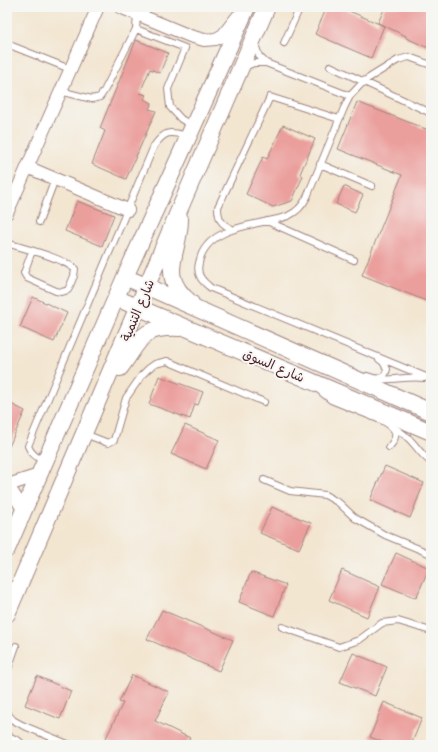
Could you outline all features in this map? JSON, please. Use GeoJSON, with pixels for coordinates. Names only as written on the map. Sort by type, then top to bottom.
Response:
{"type":"FeatureCollection","features":[{"type":"Feature","properties":{"kind":"street"},"geometry":{"type":"LineString","coordinates":[[7,213],[98,7]]}},
{"type":"Feature","properties":{"kind":"street"},"geometry":{"type":"LineString","coordinates":[[120,7],[190,36],[204,40],[216,39],[223,35],[246,7]]}},
{"type":"Feature","properties":{"kind":"street","name":"شارع التنمية"},"geometry":{"type":"LineString","coordinates":[[7,548],[125,277],[192,132],[246,7]]}},
{"type":"Feature","properties":{"kind":"street","name":"شارع التنمية"},"geometry":{"type":"LineString","coordinates":[[7,614],[107,377],[267,7]]}},
{"type":"Feature","properties":{"kind":"street"},"geometry":{"type":"LineString","coordinates":[[27,167],[128,210]]}},
{"type":"Feature","properties":{"kind":"street"},"geometry":{"type":"LineString","coordinates":[[180,208],[179,240],[172,261],[172,277],[179,292],[198,310]]}},
{"type":"Feature","properties":{"kind":"street","name":"شارع السوق"},"geometry":{"type":"LineString","coordinates":[[125,277],[431,412]]}},
{"type":"Feature","properties":{"kind":"street","name":"شارع السوق"},"geometry":{"type":"LineString","coordinates":[[116,298],[431,432]]}},
{"type":"Feature","properties":{"kind":"street"},"geometry":{"type":"LineString","coordinates":[[107,377],[119,368],[137,343],[149,332],[164,328],[186,328]]}},
{"type":"Feature","properties":{"kind":"street"},"geometry":{"type":"LineString","coordinates":[[24,510],[7,484],[42,468]]}},
{"type":"Feature","properties":{"kind":"street"},"geometry":{"type":"LineString","coordinates":[[7,741],[16,745]]}},
{"type":"Feature","properties":{"kind":"lane"},"geometry":{"type":"LineString","coordinates":[[284,43],[300,7]]}},
{"type":"Feature","properties":{"kind":"lane"},"geometry":{"type":"LineString","coordinates":[[60,92],[92,99],[100,97],[136,29],[138,14]]}},
{"type":"Feature","properties":{"kind":"lane"},"geometry":{"type":"LineString","coordinates":[[136,29],[185,48]]}},
{"type":"Feature","properties":{"kind":"lane"},"geometry":{"type":"LineString","coordinates":[[190,36],[168,89],[170,107],[192,132]]}},
{"type":"Feature","properties":{"kind":"lane"},"geometry":{"type":"LineString","coordinates":[[254,37],[256,52],[266,63],[350,96]]}},
{"type":"Feature","properties":{"kind":"lane"},"geometry":{"type":"LineString","coordinates":[[7,44],[70,69]]}},
{"type":"Feature","properties":{"kind":"lane"},"geometry":{"type":"LineString","coordinates":[[431,65],[415,58],[403,57],[364,81],[350,96],[307,196],[300,208],[288,216],[232,229],[210,241],[199,260],[198,268],[200,277],[204,283],[212,288],[431,379]]}},
{"type":"Feature","properties":{"kind":"lane"},"geometry":{"type":"LineString","coordinates":[[240,71],[254,63],[266,63]]}},
{"type":"Feature","properties":{"kind":"lane"},"geometry":{"type":"LineString","coordinates":[[330,66],[431,113]]}},
{"type":"Feature","properties":{"kind":"lane"},"geometry":{"type":"LineString","coordinates":[[232,229],[226,226],[219,218],[218,207],[270,97],[339,119]]}},
{"type":"Feature","properties":{"kind":"lane"},"geometry":{"type":"LineString","coordinates":[[42,468],[28,446],[154,146],[164,134],[170,132],[192,132]]}},
{"type":"Feature","properties":{"kind":"lane"},"geometry":{"type":"LineString","coordinates":[[320,164],[372,186]]}},
{"type":"Feature","properties":{"kind":"lane"},"geometry":{"type":"LineString","coordinates":[[39,222],[55,179]]}},
{"type":"Feature","properties":{"kind":"lane"},"geometry":{"type":"LineString","coordinates":[[266,221],[354,260]]}},
{"type":"Feature","properties":{"kind":"lane"},"geometry":{"type":"LineString","coordinates":[[7,243],[32,251],[68,263],[74,269],[74,276],[68,290],[62,292],[56,291],[27,278],[24,273],[32,251]]}},
{"type":"Feature","properties":{"kind":"lane"},"geometry":{"type":"LineString","coordinates":[[371,354],[383,362],[387,369],[384,376],[380,378],[371,378]]}},
{"type":"Feature","properties":{"kind":"lane"},"geometry":{"type":"LineString","coordinates":[[84,433],[108,443],[114,440],[126,398],[148,369],[155,364],[167,361],[264,402]]}},
{"type":"Feature","properties":{"kind":"lane"},"geometry":{"type":"LineString","coordinates":[[315,361],[340,364],[346,367]]}},
{"type":"Feature","properties":{"kind":"lane"},"geometry":{"type":"LineString","coordinates":[[358,372],[380,380],[418,377],[431,379]]}},
{"type":"Feature","properties":{"kind":"lane"},"geometry":{"type":"LineString","coordinates":[[307,379],[331,400],[383,421],[401,431],[431,462]]}},
{"type":"Feature","properties":{"kind":"lane"},"geometry":{"type":"LineString","coordinates":[[389,447],[396,436],[391,425]]}},
{"type":"Feature","properties":{"kind":"lane"},"geometry":{"type":"LineString","coordinates":[[264,480],[290,491],[325,495],[338,503],[355,518],[385,534],[431,554]]}},
{"type":"Feature","properties":{"kind":"lane"},"geometry":{"type":"LineString","coordinates":[[282,627],[339,647],[359,640],[382,623],[398,621],[431,631]]}},
{"type":"Feature","properties":{"kind":"lane"},"geometry":{"type":"LineString","coordinates":[[7,672],[16,646]]}},
{"type":"Feature","properties":{"kind":"lane"},"geometry":{"type":"LineString","coordinates":[[7,713],[12,720],[70,745]]}},
{"type":"Feature","properties":{"kind":"building"},"geometry":{"type":"Polygon","coordinates":[[[327,7],[340,7],[384,26],[371,58],[315,34],[327,7]]]}},
{"type":"Feature","properties":{"kind":"building"},"geometry":{"type":"Polygon","coordinates":[[[385,7],[431,7],[431,49],[378,23],[385,7]]]}},
{"type":"Feature","properties":{"kind":"building"},"geometry":{"type":"Polygon","coordinates":[[[136,40],[168,53],[160,73],[150,69],[140,93],[146,95],[144,99],[152,103],[149,109],[156,111],[126,179],[92,164],[105,131],[100,128],[136,40]]]}},
{"type":"Feature","properties":{"kind":"building"},"geometry":{"type":"Polygon","coordinates":[[[357,102],[431,131],[431,303],[362,275],[402,175],[338,149],[357,102]]]}},
{"type":"Feature","properties":{"kind":"building"},"geometry":{"type":"Polygon","coordinates":[[[283,125],[315,139],[300,174],[303,176],[292,201],[273,207],[246,194],[263,157],[267,159],[283,125]]]}},
{"type":"Feature","properties":{"kind":"building"},"geometry":{"type":"Polygon","coordinates":[[[344,186],[363,195],[355,212],[336,204],[344,186]]]}},
{"type":"Feature","properties":{"kind":"building"},"geometry":{"type":"Polygon","coordinates":[[[77,201],[114,215],[102,246],[65,231],[77,201]]]}},
{"type":"Feature","properties":{"kind":"building"},"geometry":{"type":"Polygon","coordinates":[[[33,297],[67,313],[54,342],[20,327],[33,297]]]}},
{"type":"Feature","properties":{"kind":"building"},"geometry":{"type":"Polygon","coordinates":[[[159,376],[203,392],[198,405],[195,404],[190,419],[149,404],[159,376]]]}},
{"type":"Feature","properties":{"kind":"building"},"geometry":{"type":"Polygon","coordinates":[[[7,402],[25,411],[7,451],[7,402]]]}},
{"type":"Feature","properties":{"kind":"building"},"geometry":{"type":"Polygon","coordinates":[[[185,425],[219,440],[206,469],[171,454],[185,425]]]}},
{"type":"Feature","properties":{"kind":"building"},"geometry":{"type":"Polygon","coordinates":[[[385,466],[424,483],[410,518],[370,500],[385,466]]]}},
{"type":"Feature","properties":{"kind":"building"},"geometry":{"type":"Polygon","coordinates":[[[272,507],[311,523],[299,549],[260,533],[272,507]]]}},
{"type":"Feature","properties":{"kind":"building"},"geometry":{"type":"Polygon","coordinates":[[[396,553],[429,568],[416,598],[382,584],[396,553]]]}},
{"type":"Feature","properties":{"kind":"building"},"geometry":{"type":"Polygon","coordinates":[[[342,570],[380,587],[367,617],[329,600],[342,570]]]}},
{"type":"Feature","properties":{"kind":"building"},"geometry":{"type":"Polygon","coordinates":[[[251,572],[286,585],[274,616],[239,602],[251,572]]]}},
{"type":"Feature","properties":{"kind":"building"},"geometry":{"type":"Polygon","coordinates":[[[162,610],[233,640],[219,671],[147,639],[162,610]]]}},
{"type":"Feature","properties":{"kind":"building"},"geometry":{"type":"Polygon","coordinates":[[[353,653],[387,667],[375,696],[340,682],[353,653]]]}},
{"type":"Feature","properties":{"kind":"building"},"geometry":{"type":"Polygon","coordinates":[[[132,675],[169,692],[155,721],[190,738],[186,745],[117,745],[105,740],[123,703],[119,702],[132,675]]]}},
{"type":"Feature","properties":{"kind":"building"},"geometry":{"type":"Polygon","coordinates":[[[37,676],[71,691],[60,719],[25,705],[37,676]]]}},
{"type":"Feature","properties":{"kind":"building"},"geometry":{"type":"Polygon","coordinates":[[[384,702],[422,718],[411,745],[390,745],[370,737],[384,702]]]}}]}
